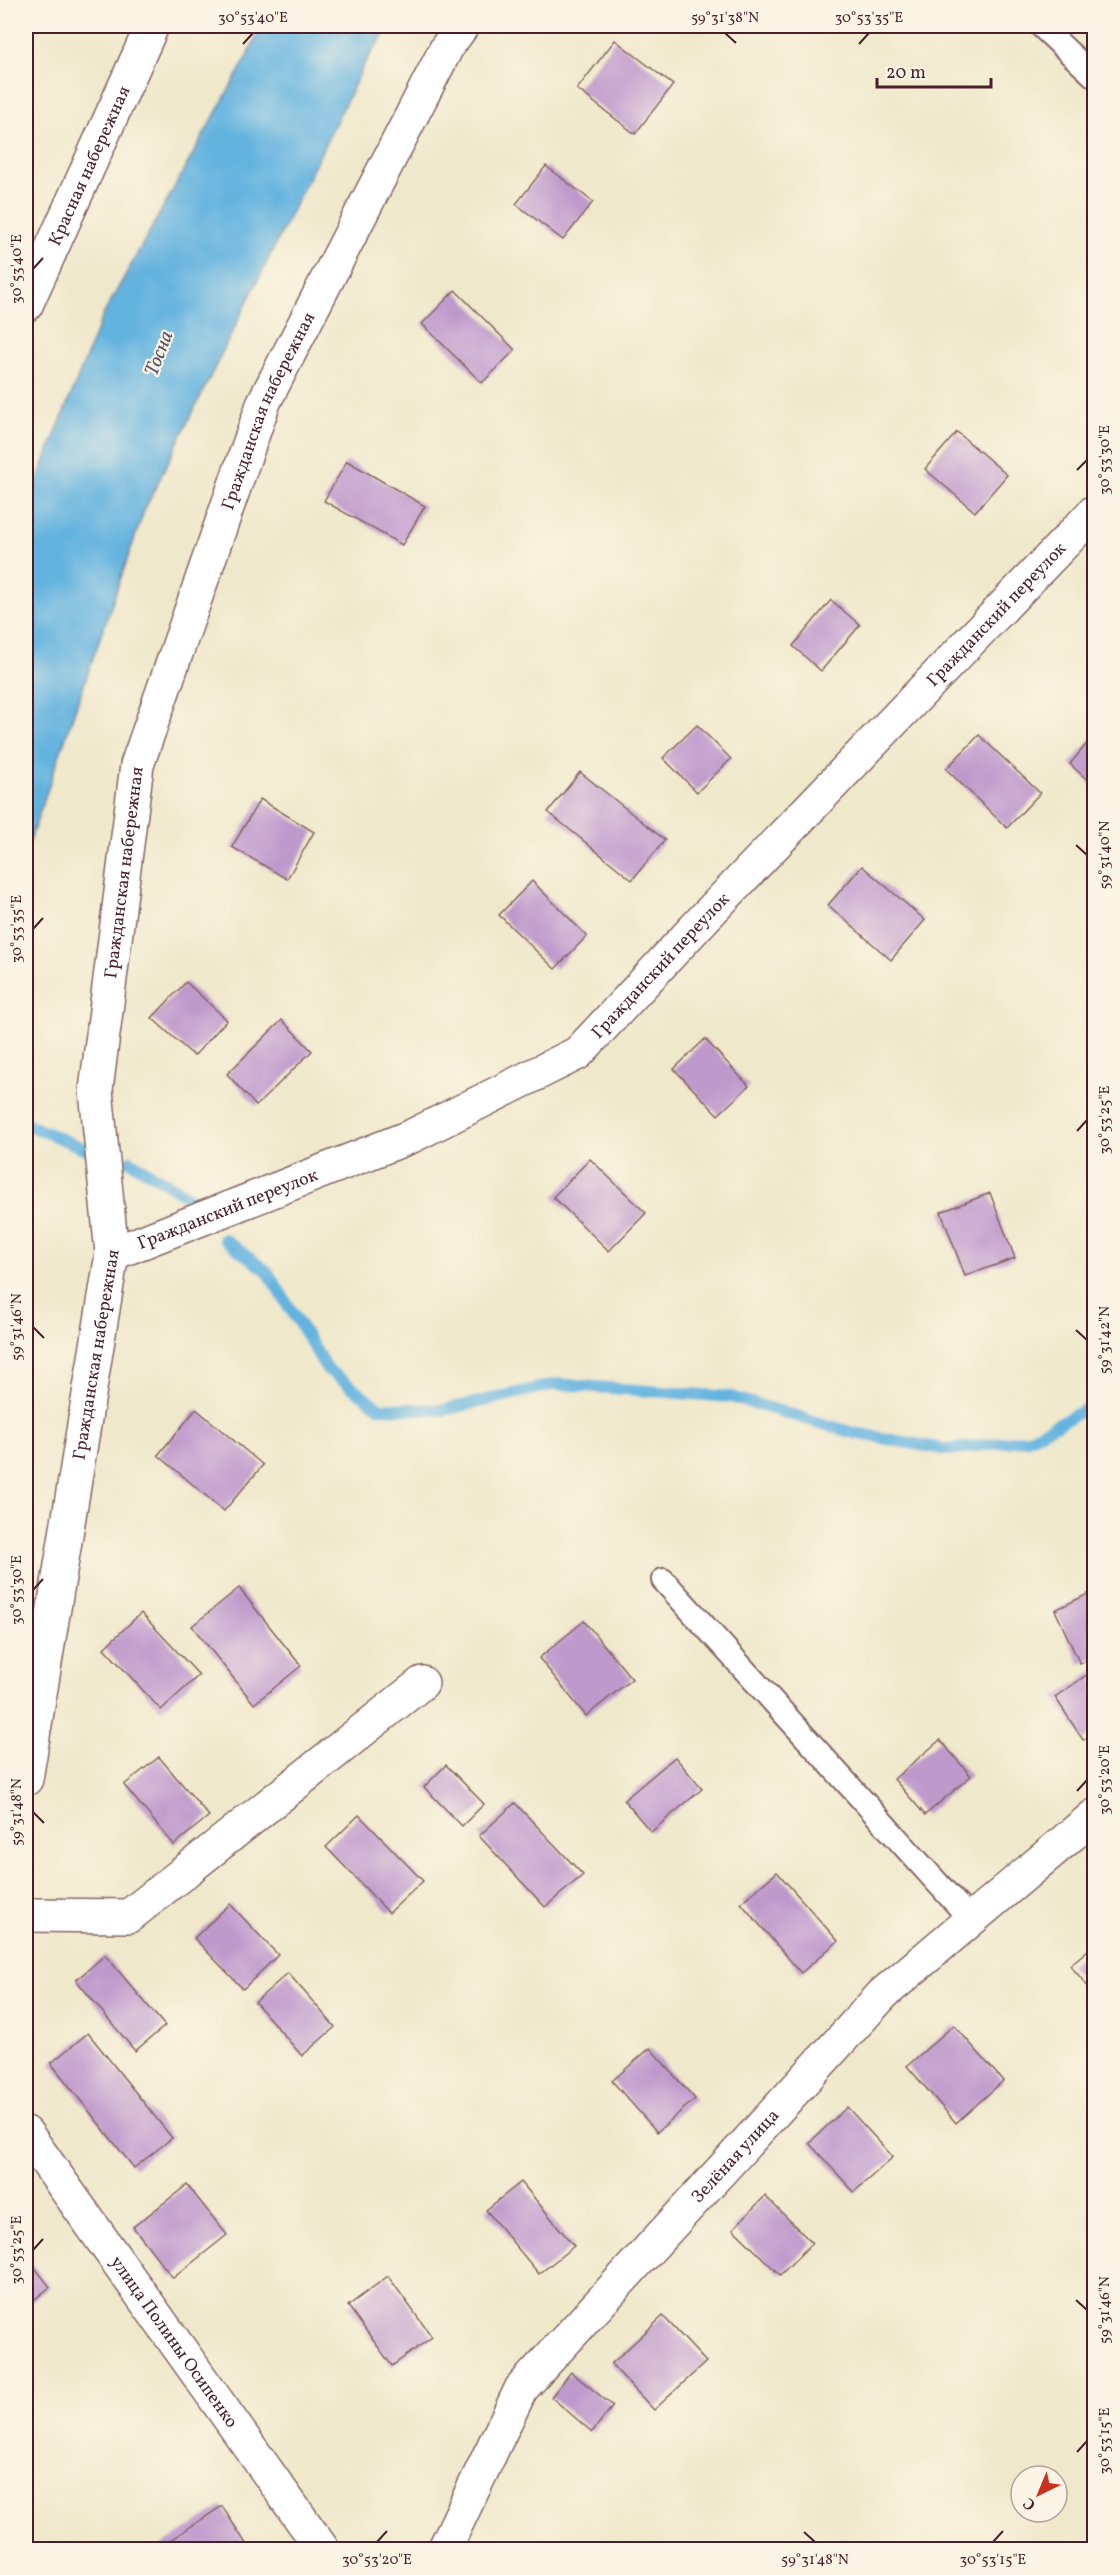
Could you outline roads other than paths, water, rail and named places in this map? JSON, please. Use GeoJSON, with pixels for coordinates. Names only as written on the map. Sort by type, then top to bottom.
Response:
{"type":"FeatureCollection","features":[{"type":"Feature","properties":{"kind":"street","name":"Красная набережная"},"geometry":{"type":"LineString","coordinates":[[26,305],[152,26]]}},
{"type":"Feature","properties":{"kind":"street","name":"Гражданская набережная"},"geometry":{"type":"LineString","coordinates":[[26,1779],[112,1254],[96,1090],[137,765],[264,402],[447,47],[462,26]]}},
{"type":"Feature","properties":{"kind":"street","name":"Гражданский переулок"},"geometry":{"type":"LineString","coordinates":[[112,1254],[412,1136],[578,1053],[708,914],[1095,512]]}},
{"type":"Feature","properties":{"kind":"street"},"geometry":{"type":"LineString","coordinates":[[26,1915],[129,1916],[422,1683]]}},
{"type":"Feature","properties":{"kind":"street","name":"Зелёная улица"},"geometry":{"type":"LineString","coordinates":[[444,2550],[521,2389],[883,1994],[1095,1816]]}},
{"type":"Feature","properties":{"kind":"street","name":"улица Полины Осипенко"},"geometry":{"type":"LineString","coordinates":[[26,2133],[323,2550]]}},
{"type":"Feature","properties":{"kind":"lane"},"geometry":{"type":"LineString","coordinates":[[1041,26],[1095,76]]}},
{"type":"Feature","properties":{"kind":"lane"},"geometry":{"type":"LineString","coordinates":[[663,1580],[971,1920]]}},
{"type":"Feature","properties":{"kind":"water","name":"Тосна"},"geometry":{"type":"Polygon","coordinates":[[[261,26],[389,26],[365,63],[144,511],[26,852],[26,508],[102,317],[247,57],[261,26]]]}},
{"type":"Feature","properties":{"kind":"waterway"},"geometry":{"type":"LineString","coordinates":[[26,1124],[88,1150]]}},
{"type":"Feature","properties":{"kind":"waterway"},"geometry":{"type":"LineString","coordinates":[[130,1161],[197,1202]]}},
{"type":"Feature","properties":{"kind":"waterway"},"geometry":{"type":"LineString","coordinates":[[224,1239],[267,1271],[327,1369],[380,1408],[444,1410],[556,1384],[731,1397],[854,1433],[948,1450],[1028,1439],[1094,1405]]}}]}
